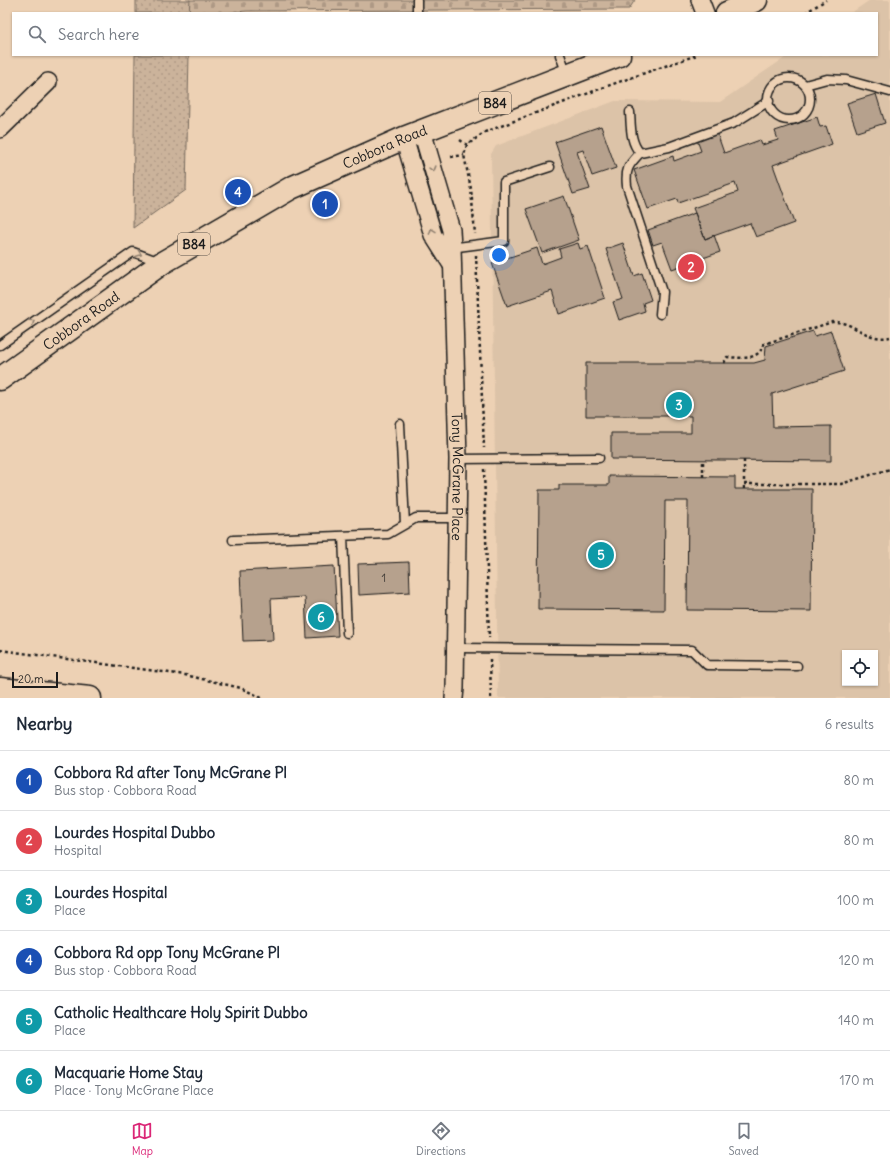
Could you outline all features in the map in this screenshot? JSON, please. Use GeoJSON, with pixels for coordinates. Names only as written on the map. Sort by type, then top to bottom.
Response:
{"type":"FeatureCollection","features":[{"type":"Feature","properties":{"kind":"main road"},"geometry":{"type":"LineString","coordinates":[[729,12],[756,0]]}},
{"type":"Feature","properties":{"kind":"main road","name":"Cobbora Road"},"geometry":{"type":"LineString","coordinates":[[0,379],[162,263],[291,188],[564,65],[614,56]]}},
{"type":"Feature","properties":{"kind":"main road"},"geometry":{"type":"LineString","coordinates":[[0,689],[90,698]]}},
{"type":"Feature","properties":{"kind":"street"},"geometry":{"type":"LineString","coordinates":[[700,0],[705,12]]}},
{"type":"Feature","properties":{"kind":"street"},"geometry":{"type":"LineString","coordinates":[[0,129],[48,82]]}},
{"type":"Feature","properties":{"kind":"street","name":"Tony McGrane Place"},"geometry":{"type":"LineString","coordinates":[[413,134],[433,235],[447,248],[452,265],[455,303],[458,459],[456,695]]}},
{"type":"Feature","properties":{"kind":"lane"},"geometry":{"type":"LineString","coordinates":[[417,0],[417,12]]}},
{"type":"Feature","properties":{"kind":"lane"},"geometry":{"type":"LineString","coordinates":[[793,78],[805,85],[810,98],[810,104],[802,116],[789,120],[776,115],[771,110],[769,101],[770,90],[780,80],[793,78]]}},
{"type":"Feature","properties":{"kind":"lane"},"geometry":{"type":"LineString","coordinates":[[805,85],[827,79],[846,80],[890,92]]}},
{"type":"Feature","properties":{"kind":"lane"},"geometry":{"type":"LineString","coordinates":[[660,314],[662,292],[627,186],[626,174],[628,166],[640,153],[669,147],[734,123],[769,101]]}},
{"type":"Feature","properties":{"kind":"lane"},"geometry":{"type":"LineString","coordinates":[[630,112],[634,147],[640,153]]}},
{"type":"Feature","properties":{"kind":"lane"},"geometry":{"type":"LineString","coordinates":[[447,248],[504,242],[504,182],[550,167]]}},
{"type":"Feature","properties":{"kind":"lane","name":"Cobbora Road"},"geometry":{"type":"LineString","coordinates":[[0,344],[133,252],[162,263]]}},
{"type":"Feature","properties":{"kind":"lane"},"geometry":{"type":"LineString","coordinates":[[400,424],[405,524]]}},
{"type":"Feature","properties":{"kind":"lane"},"geometry":{"type":"LineString","coordinates":[[458,459],[599,458]]}},
{"type":"Feature","properties":{"kind":"lane"},"geometry":{"type":"LineString","coordinates":[[233,540],[388,534],[416,518],[458,518]]}},
{"type":"Feature","properties":{"kind":"lane"},"geometry":{"type":"LineString","coordinates":[[343,536],[347,633]]}},
{"type":"Feature","properties":{"kind":"lane"},"geometry":{"type":"LineString","coordinates":[[456,648],[692,650],[707,665],[797,666]]}},
{"type":"Feature","properties":{"kind":"path"},"geometry":{"type":"LineString","coordinates":[[807,12],[826,0]]}},
{"type":"Feature","properties":{"kind":"path"},"geometry":{"type":"LineString","coordinates":[[491,698],[476,244],[473,204],[464,155],[467,145],[485,132],[613,84],[694,56]]}},
{"type":"Feature","properties":{"kind":"path"},"geometry":{"type":"LineString","coordinates":[[460,140],[467,145]]}},
{"type":"Feature","properties":{"kind":"path"},"geometry":{"type":"LineString","coordinates":[[451,157],[464,155]]}},
{"type":"Feature","properties":{"kind":"path"},"geometry":{"type":"LineString","coordinates":[[724,363],[727,357],[739,358],[757,355],[761,353],[764,344],[832,322],[838,322],[873,338],[890,338]]}},
{"type":"Feature","properties":{"kind":"path"},"geometry":{"type":"LineString","coordinates":[[703,460],[703,477]]}},
{"type":"Feature","properties":{"kind":"path"},"geometry":{"type":"LineString","coordinates":[[744,460],[744,489]]}},
{"type":"Feature","properties":{"kind":"path"},"geometry":{"type":"LineString","coordinates":[[744,484],[841,484],[890,469]]}},
{"type":"Feature","properties":{"kind":"path"},"geometry":{"type":"LineString","coordinates":[[0,650],[185,674],[241,688],[262,698]]}},
{"type":"Feature","properties":{"kind":"shaded area"},"geometry":{"type":"Polygon","coordinates":[[[870,0],[890,0],[890,698],[498,698],[491,154],[496,146],[615,101],[720,102],[788,56],[878,56],[878,12],[852,12],[870,0]]]}},
{"type":"Feature","properties":{"kind":"green space"},"geometry":{"type":"Polygon","coordinates":[[[136,0],[190,0],[189,12],[136,12],[136,0]]]}},
{"type":"Feature","properties":{"kind":"green space"},"geometry":{"type":"Polygon","coordinates":[[[189,0],[635,0],[629,9],[189,12],[189,0]]]}},
{"type":"Feature","properties":{"kind":"green space"},"geometry":{"type":"Polygon","coordinates":[[[135,56],[189,56],[186,190],[133,228],[135,56]]]}},
{"type":"Feature","properties":{"kind":"building"},"geometry":{"type":"Polygon","coordinates":[[[876,94],[885,123],[857,132],[847,103],[876,94]]]}},
{"type":"Feature","properties":{"kind":"building"},"geometry":{"type":"Polygon","coordinates":[[[817,117],[820,127],[826,126],[832,144],[773,165],[794,223],[756,237],[750,223],[705,239],[693,208],[738,192],[735,183],[678,203],[677,199],[648,209],[634,170],[673,156],[674,161],[701,151],[697,140],[717,133],[724,153],[760,140],[762,145],[778,140],[775,131],[817,117]]]}},
{"type":"Feature","properties":{"kind":"building"},"geometry":{"type":"Polygon","coordinates":[[[601,126],[616,168],[592,176],[583,150],[577,152],[590,189],[573,194],[555,142],[601,126]]]}},
{"type":"Feature","properties":{"kind":"building"},"geometry":{"type":"Polygon","coordinates":[[[564,196],[579,240],[542,253],[526,209],[564,196]]]}},
{"type":"Feature","properties":{"kind":"building"},"geometry":{"type":"Polygon","coordinates":[[[695,213],[705,239],[714,235],[720,252],[672,269],[662,242],[653,245],[648,230],[695,213]]]}},
{"type":"Feature","properties":{"kind":"building"},"geometry":{"type":"Polygon","coordinates":[[[578,243],[580,249],[588,246],[605,298],[559,314],[552,291],[507,306],[492,263],[537,248],[542,264],[561,257],[559,249],[578,243]]]}},
{"type":"Feature","properties":{"kind":"building"},"geometry":{"type":"Polygon","coordinates":[[[623,243],[634,276],[642,273],[651,300],[643,303],[645,311],[619,320],[613,302],[623,299],[606,249],[623,243]]]}},
{"type":"Feature","properties":{"kind":"building"},"geometry":{"type":"Polygon","coordinates":[[[813,331],[815,336],[831,331],[844,371],[772,394],[773,427],[831,426],[831,461],[611,459],[611,433],[691,433],[691,416],[586,416],[586,363],[754,363],[765,360],[766,346],[813,331]]]}},
{"type":"Feature","properties":{"kind":"building"},"geometry":{"type":"Polygon","coordinates":[[[609,476],[735,477],[735,489],[812,489],[811,611],[687,610],[688,501],[665,501],[664,610],[538,609],[539,490],[559,490],[559,485],[609,485],[609,476]]]}},
{"type":"Feature","properties":{"kind":"building"},"geometry":{"type":"Polygon","coordinates":[[[409,562],[410,592],[359,595],[358,564],[409,562]]]}},
{"type":"Feature","properties":{"kind":"building"},"geometry":{"type":"Polygon","coordinates":[[[334,566],[338,636],[307,638],[305,597],[271,599],[273,640],[243,641],[240,571],[334,566]]]}},
{"type":"Feature","properties":{"kind":"place","name":"Cobbora Rd opp Tony McGrane Pl"},"geometry":{"type":"Point","coordinates":[238,192]}},
{"type":"Feature","properties":{"kind":"place","name":"Cobbora Rd after Tony McGrane Pl"},"geometry":{"type":"Point","coordinates":[325,204]}},
{"type":"Feature","properties":{"kind":"place","name":"Lourdes Hospital Dubbo"},"geometry":{"type":"Point","coordinates":[691,267]}},
{"type":"Feature","properties":{"kind":"place","name":"Lourdes Hospital"},"geometry":{"type":"Point","coordinates":[679,405]}},
{"type":"Feature","properties":{"kind":"place","name":"Catholic Healthcare Holy Spirit Dubbo"},"geometry":{"type":"Point","coordinates":[601,555]}},
{"type":"Feature","properties":{"kind":"place","name":"Macquarie Home Stay"},"geometry":{"type":"Point","coordinates":[321,617]}}]}
